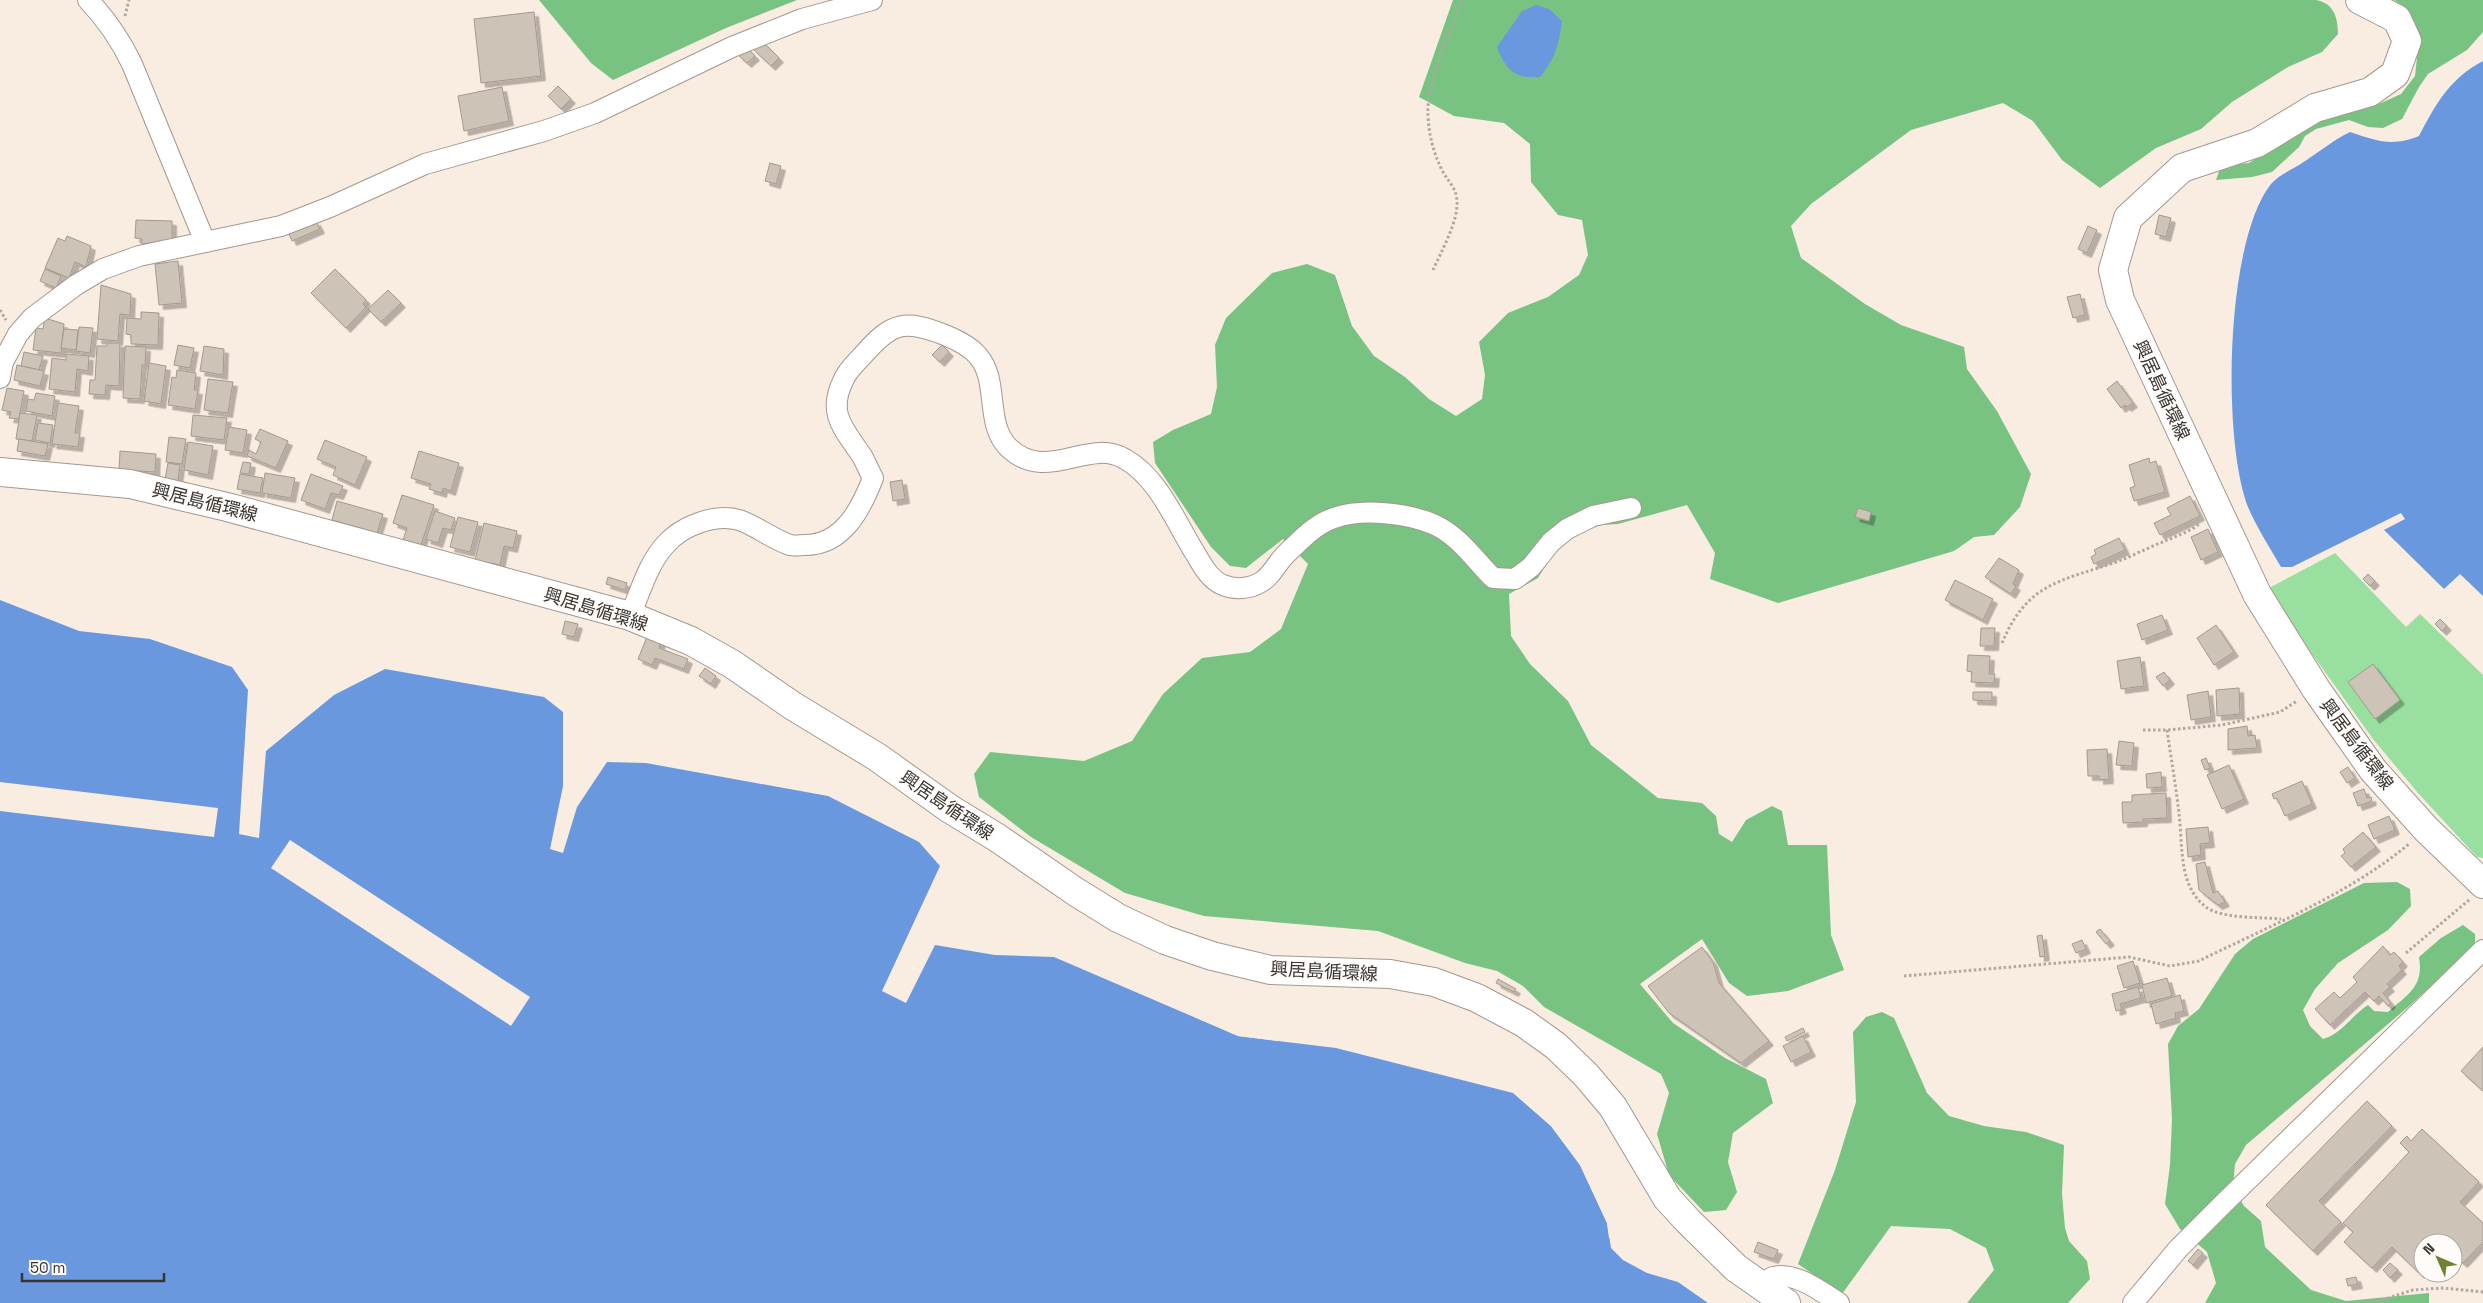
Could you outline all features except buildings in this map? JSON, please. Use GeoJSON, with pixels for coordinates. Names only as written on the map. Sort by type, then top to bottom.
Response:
{"type":"FeatureCollection","features":[{"type":"Feature","properties":{"kind":"main road","name":"興居島循環線"},"geometry":{"type":"LineString","coordinates":[[2360,0],[2397,19],[2407,41],[2395,74],[2370,92],[2315,108],[2257,143],[2182,168],[2128,218],[2113,270],[2120,300],[2256,594],[2316,689],[2373,770],[2480,889]]}},
{"type":"Feature","properties":{"kind":"main road","name":"興居島循環線"},"geometry":{"type":"LineString","coordinates":[[0,472],[130,484],[227,507],[630,616],[691,641],[732,664],[793,706],[876,757],[950,809],[996,837],[1076,892],[1118,918],[1165,940],[1212,956],[1270,970],[1390,974],[1434,982],[1477,998],[1524,1023],[1556,1046],[1586,1075],[1613,1107],[1667,1198],[1713,1247],[1759,1285],[1786,1303]]}},
{"type":"Feature","properties":{"kind":"street"},"geometry":{"type":"LineString","coordinates":[[88,0],[115,32],[132,64],[205,242]]}},
{"type":"Feature","properties":{"kind":"street"},"geometry":{"type":"LineString","coordinates":[[1,367],[18,334],[32,318],[76,285],[103,269],[139,256],[281,226],[330,207],[425,164],[544,131],[595,113],[732,47],[802,19],[872,0]]}},
{"type":"Feature","properties":{"kind":"street"},"geometry":{"type":"LineString","coordinates":[[630,616],[652,565],[666,544],[701,522],[718,518],[739,520],[763,533],[792,545],[819,545],[846,528],[862,504],[873,478],[862,456],[847,437],[837,418],[837,393],[845,375],[882,333],[902,326],[925,327],[961,341],[979,356],[988,376],[996,427],[1007,446],[1022,458],[1046,464],[1108,451],[1124,458],[1142,470],[1161,496],[1206,571],[1221,585],[1241,589],[1263,582],[1280,559],[1311,530],[1334,518],[1366,512],[1394,514],[1435,525],[1458,541],[1493,578],[1515,579],[1531,567],[1551,542],[1567,529],[1593,516],[1630,508]]}},
{"type":"Feature","properties":{"kind":"street"},"geometry":{"type":"LineString","coordinates":[[2133,1303],[2191,1236],[2483,950]]}},
{"type":"Feature","properties":{"kind":"street"},"geometry":{"type":"LineString","coordinates":[[1759,1285],[1774,1277],[1791,1277],[1809,1285],[1839,1303]]}},
{"type":"Feature","properties":{"kind":"path"},"geometry":{"type":"LineString","coordinates":[[1433,270],[1451,228],[1458,202],[1455,188],[1442,170],[1432,146],[1428,116],[1429,90],[1462,0]]}},
{"type":"Feature","properties":{"kind":"path"},"geometry":{"type":"LineString","coordinates":[[2002,643],[2009,625],[2023,606],[2046,587],[2120,560],[2193,529],[2217,511]]}},
{"type":"Feature","properties":{"kind":"path"},"geometry":{"type":"LineString","coordinates":[[2143,730],[2167,730],[2222,725],[2280,712],[2316,689]]}},
{"type":"Feature","properties":{"kind":"path"},"geometry":{"type":"LineString","coordinates":[[2167,730],[2179,814],[2183,866],[2195,897],[2206,908],[2218,913],[2282,919]]}},
{"type":"Feature","properties":{"kind":"path"},"geometry":{"type":"LineString","coordinates":[[1904,976],[2129,957],[2170,966],[2198,961],[2370,874],[2384,865],[2426,828]]}},
{"type":"Feature","properties":{"kind":"path"},"geometry":{"type":"LineString","coordinates":[[2406,953],[2480,889]]}},
{"type":"Feature","properties":{"kind":"path"},"geometry":{"type":"LineString","coordinates":[[2373,1303],[2413,1290],[2442,1288],[2483,1292]]}},
{"type":"Feature","properties":{"kind":"green space"},"geometry":{"type":"Polygon","coordinates":[[[539,0],[797,0],[726,28],[613,80],[591,63],[539,0]]]}},
{"type":"Feature","properties":{"kind":"green space"},"geometry":{"type":"Polygon","coordinates":[[[1453,0],[2316,0],[2327,4],[2336,17],[2338,34],[2322,52],[2288,67],[2232,102],[2201,129],[2156,148],[2100,188],[2062,160],[2033,121],[2003,103],[1911,130],[1811,204],[1791,226],[1801,258],[1865,304],[1901,325],[1964,347],[1967,369],[1997,411],[2031,474],[2020,507],[1994,535],[1974,537],[1954,551],[1778,603],[1710,579],[1715,553],[1687,505],[1618,524],[1601,525],[1569,537],[1549,560],[1538,578],[1509,594],[1511,636],[1530,664],[1568,701],[1591,745],[1658,798],[1702,803],[1716,816],[1719,834],[1732,842],[1746,820],[1772,806],[1782,811],[1788,845],[1827,845],[1831,935],[1844,970],[1788,991],[1747,996],[1729,983],[1702,939],[1640,984],[1673,1023],[1725,1058],[1766,1079],[1773,1103],[1733,1133],[1728,1162],[1737,1192],[1726,1210],[1704,1212],[1669,1175],[1657,1134],[1669,1093],[1661,1074],[1544,1007],[1523,986],[1497,971],[1465,963],[1378,931],[1204,916],[1125,893],[1031,837],[979,797],[974,774],[990,752],[1084,761],[1132,741],[1163,694],[1202,658],[1250,652],[1281,629],[1308,564],[1283,539],[1246,568],[1230,566],[1211,547],[1155,463],[1153,442],[1173,430],[1211,414],[1217,387],[1215,345],[1226,318],[1272,273],[1307,264],[1335,275],[1352,326],[1374,356],[1405,377],[1429,399],[1456,416],[1482,399],[1485,375],[1479,342],[1508,313],[1548,297],[1579,275],[1588,255],[1582,220],[1558,215],[1531,182],[1530,144],[1504,123],[1454,116],[1419,97],[1453,0]]]}},
{"type":"Feature","properties":{"kind":"green space"},"geometry":{"type":"Polygon","coordinates":[[[2394,0],[2483,0],[2483,32],[2467,50],[2428,74],[2402,119],[2383,128],[2368,127],[2349,120],[2316,129],[2305,136],[2299,147],[2272,172],[2252,177],[2216,180],[2221,166],[2249,163],[2322,115],[2379,104],[2401,94],[2415,76],[2418,48],[2414,21],[2402,5],[2394,0]]]}},
{"type":"Feature","properties":{"kind":"green space"},"geometry":{"type":"Polygon","coordinates":[[[2335,553],[2406,627],[2420,614],[2483,675],[2483,858],[2477,857],[2418,793],[2373,739],[2275,602],[2269,588],[2335,553]]]}},
{"type":"Feature","properties":{"kind":"green space"},"geometry":{"type":"Polygon","coordinates":[[[2397,882],[2410,889],[2411,906],[2388,930],[2338,963],[2315,989],[2303,1010],[2310,1026],[2323,1039],[2342,1029],[2368,1005],[2374,1011],[2388,1012],[2408,995],[2417,983],[2420,967],[2419,957],[2441,938],[2463,925],[2475,934],[2475,946],[2408,1007],[2246,1145],[2235,1164],[2233,1187],[2244,1206],[2261,1221],[2265,1247],[2311,1290],[2346,1301],[2429,1293],[2429,1303],[2205,1303],[2216,1283],[2207,1252],[2180,1229],[2165,1204],[2170,1165],[2172,1119],[2168,1044],[2178,1026],[2199,1009],[2235,954],[2253,939],[2364,883],[2397,882]]]}},
{"type":"Feature","properties":{"kind":"green space"},"geometry":{"type":"Polygon","coordinates":[[[1882,1012],[1894,1018],[1927,1093],[1949,1116],[1984,1126],[2026,1132],[2064,1145],[2062,1194],[2065,1228],[2069,1241],[2087,1261],[2090,1279],[2068,1303],[1967,1303],[1994,1270],[1986,1248],[1950,1229],[1891,1226],[1842,1294],[1798,1264],[1835,1170],[1856,1102],[1853,1032],[1866,1017],[1882,1012]]]}},
{"type":"Feature","properties":{"kind":"water"},"geometry":{"type":"Polygon","coordinates":[[[1536,5],[1549,9],[1562,21],[1558,44],[1553,57],[1540,77],[1531,77],[1512,71],[1504,62],[1497,47],[1522,11],[1536,5]]]}},
{"type":"Feature","properties":{"kind":"water"},"geometry":{"type":"Polygon","coordinates":[[[2483,61],[2483,596],[2460,574],[2444,589],[2384,530],[2405,519],[2401,513],[2292,567],[2281,567],[2248,507],[2240,476],[2234,436],[2232,342],[2244,250],[2256,212],[2271,184],[2277,178],[2350,132],[2384,142],[2401,141],[2419,136],[2431,113],[2452,84],[2471,68],[2483,61]]]}},
{"type":"Feature","properties":{"kind":"water"},"geometry":{"type":"Polygon","coordinates":[[[0,600],[79,631],[150,639],[232,667],[248,690],[239,834],[259,838],[266,751],[334,695],[385,669],[544,697],[563,712],[563,786],[550,849],[563,853],[577,807],[607,762],[646,763],[828,796],[919,842],[940,866],[882,991],[906,1003],[935,945],[995,955],[1054,957],[1238,1036],[1336,1048],[1513,1093],[1551,1126],[1580,1165],[1607,1223],[1611,1248],[1623,1260],[1647,1273],[1678,1282],[1708,1303],[0,1303],[0,600]]]}},
{"type":"Feature","properties":{"kind":"pier"},"geometry":{"type":"Polygon","coordinates":[[[0,782],[218,808],[214,837],[0,811],[0,782]]]}},
{"type":"Feature","properties":{"kind":"pier"},"geometry":{"type":"Polygon","coordinates":[[[290,840],[530,997],[511,1026],[271,868],[290,840]]]}},
{"type":"Feature","properties":{"kind":"pier"},"geometry":{"type":"Polygon","coordinates":[[[1051,954],[1239,1034],[1283,1039],[1278,1041],[1238,1036],[1051,954]]]}},
{"type":"Feature","properties":{"kind":"pier"},"geometry":{"type":"Polygon","coordinates":[[[1509,1089],[1515,1091],[1553,1124],[1582,1163],[1609,1222],[1611,1236],[1609,1238],[1607,1223],[1580,1165],[1551,1126],[1509,1089]]]}}]}
